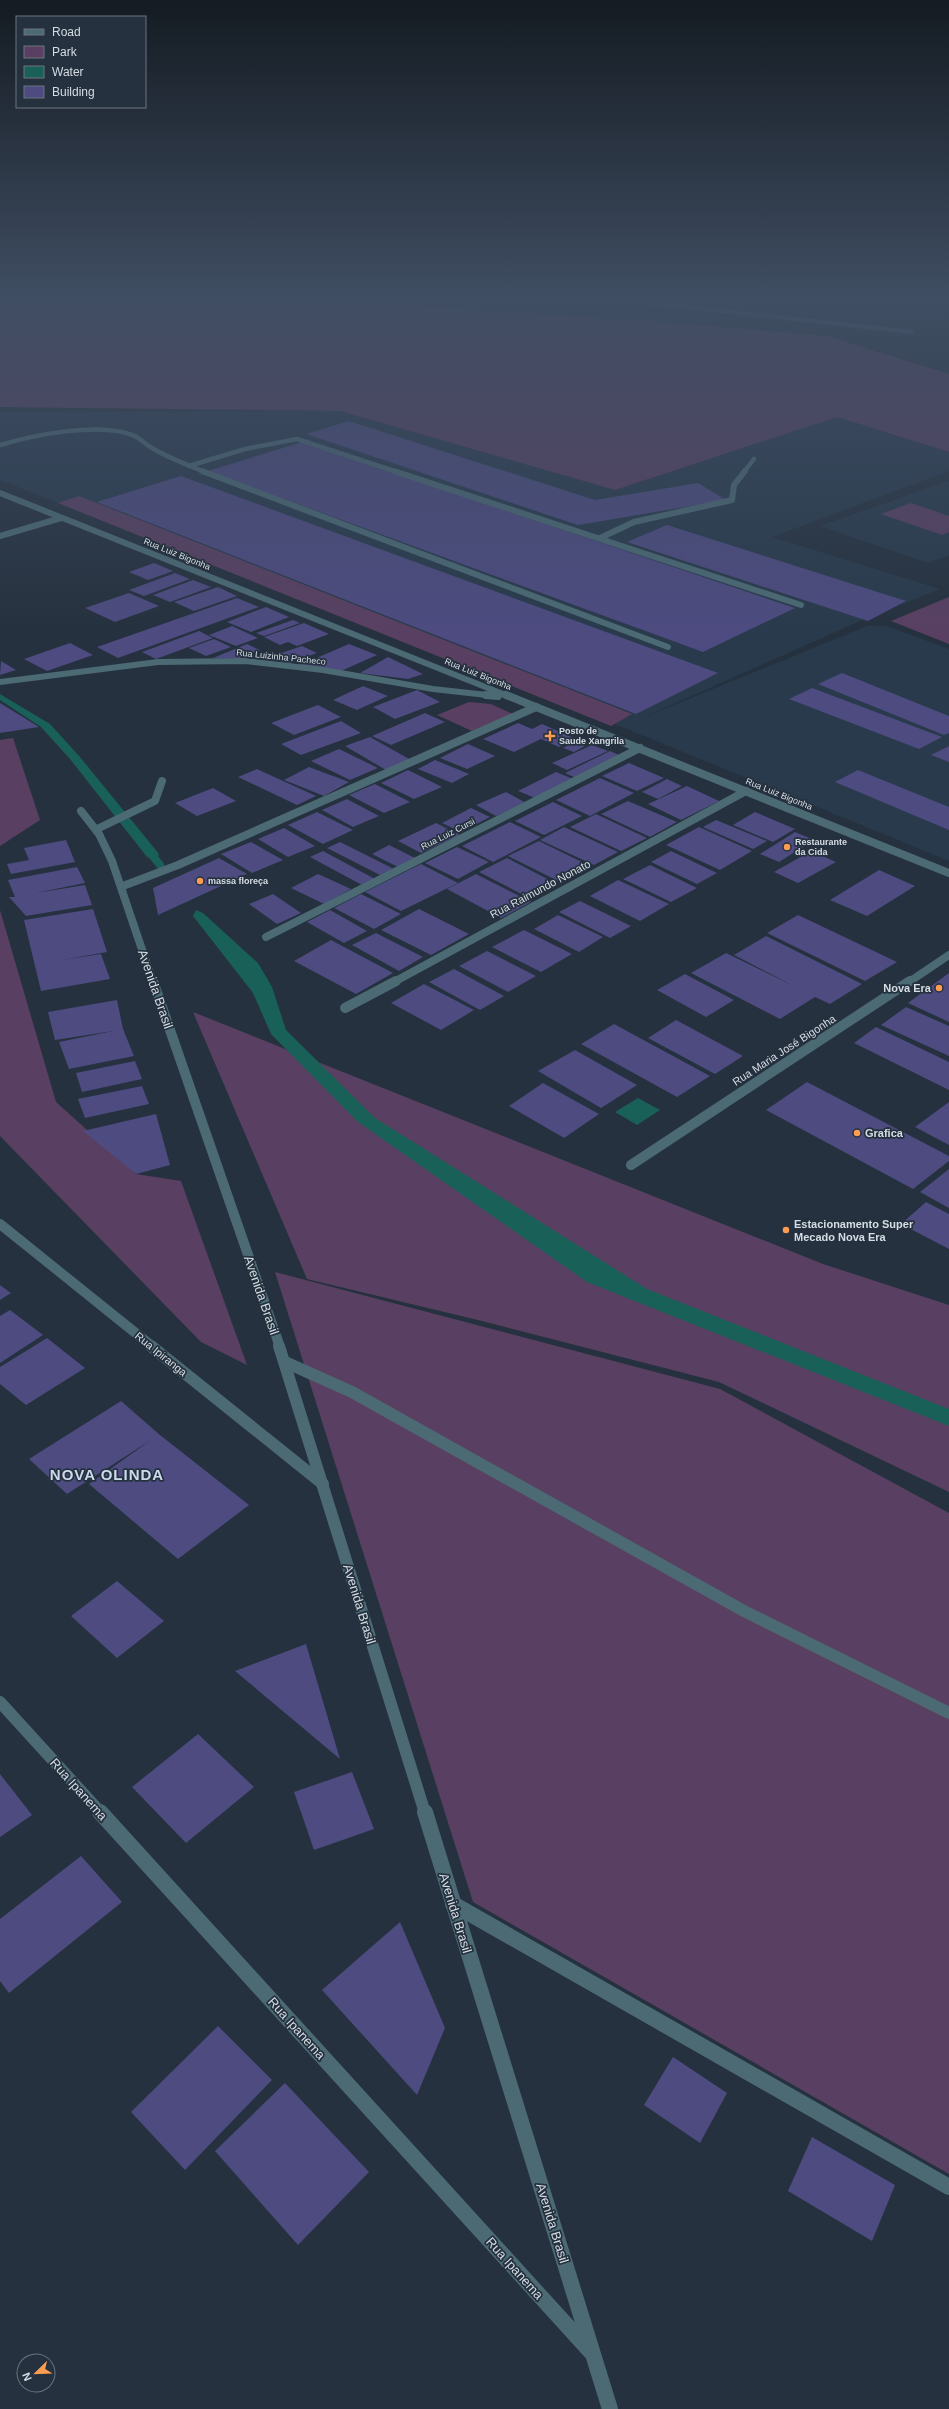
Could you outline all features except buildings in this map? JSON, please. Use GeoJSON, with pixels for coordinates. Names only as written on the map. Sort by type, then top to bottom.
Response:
{"type":"FeatureCollection","features":[{"type":"Feature","properties":{"kind":"street"},"geometry":{"type":"LineString","coordinates":[[0,445],[22,439],[65,432],[110,432],[134,436],[148,446],[189,466],[668,647]]}},
{"type":"Feature","properties":{"kind":"street"},"geometry":{"type":"LineString","coordinates":[[189,466],[245,449],[297,439],[801,605]]}},
{"type":"Feature","properties":{"kind":"street"},"geometry":{"type":"LineString","coordinates":[[600,538],[629,524],[732,500],[734,485],[754,459]]}},
{"type":"Feature","properties":{"kind":"street","name":"Rua Luiz Bigonha"},"geometry":{"type":"LineString","coordinates":[[0,493],[949,873]]}},
{"type":"Feature","properties":{"kind":"street"},"geometry":{"type":"LineString","coordinates":[[0,536],[57,518],[65,519]]}},
{"type":"Feature","properties":{"kind":"street","name":"Rua Luizinha Pacheco"},"geometry":{"type":"LineString","coordinates":[[0,682],[158,662],[245,661],[323,670],[433,689],[511,697]]}},
{"type":"Feature","properties":{"kind":"street"},"geometry":{"type":"LineString","coordinates":[[123,886],[178,865],[536,707]]}},
{"type":"Feature","properties":{"kind":"street","name":"Rua Luiz Cursi"},"geometry":{"type":"LineString","coordinates":[[266,937],[640,748]]}},
{"type":"Feature","properties":{"kind":"street"},"geometry":{"type":"LineString","coordinates":[[102,826],[135,812],[155,801],[162,781]]}},
{"type":"Feature","properties":{"kind":"street","name":"Rua Raimundo Nonato"},"geometry":{"type":"LineString","coordinates":[[346,1008],[746,791]]}},
{"type":"Feature","properties":{"kind":"street","name":"Avenida Brasil"},"geometry":{"type":"LineString","coordinates":[[81,811],[102,826],[123,886],[131,917],[285,1362],[610,2409]]}},
{"type":"Feature","properties":{"kind":"street","name":"Rua Maria José Bigonha"},"geometry":{"type":"LineString","coordinates":[[631,1165],[949,955]]}},
{"type":"Feature","properties":{"kind":"street","name":"Rua Ipiranga"},"geometry":{"type":"LineString","coordinates":[[0,1224],[323,1484]]}},
{"type":"Feature","properties":{"kind":"street"},"geometry":{"type":"LineString","coordinates":[[285,1362],[352,1392],[744,1611],[949,1713]]}},
{"type":"Feature","properties":{"kind":"street","name":"Rua Ipanema"},"geometry":{"type":"LineString","coordinates":[[0,1702],[594,2354]]}},
{"type":"Feature","properties":{"kind":"street"},"geometry":{"type":"LineString","coordinates":[[453,1904],[949,2187]]}},
{"type":"Feature","properties":{"kind":"shaded area"},"geometry":{"type":"Polygon","coordinates":[[[340,411],[615,490],[837,417],[949,452],[949,471],[772,537],[940,589],[867,618],[642,718],[867,626],[887,626],[949,649],[949,861],[622,727],[0,480],[0,412],[340,411]]]}},
{"type":"Feature","properties":{"kind":"shaded area"},"geometry":{"type":"Polygon","coordinates":[[[949,481],[949,555],[928,563],[820,526],[949,481]]]}},
{"type":"Feature","properties":{"kind":"green space"},"geometry":{"type":"Polygon","coordinates":[[[121,408],[949,408],[949,452],[837,417],[615,490],[340,411],[121,408]]]}},
{"type":"Feature","properties":{"kind":"green space"},"geometry":{"type":"Polygon","coordinates":[[[79,496],[632,714],[611,726],[58,503],[79,496]]]}},
{"type":"Feature","properties":{"kind":"green space"},"geometry":{"type":"Polygon","coordinates":[[[911,503],[949,516],[949,532],[942,535],[881,514],[911,503]]]}},
{"type":"Feature","properties":{"kind":"green space"},"geometry":{"type":"Polygon","coordinates":[[[949,597],[949,644],[891,621],[949,597]]]}},
{"type":"Feature","properties":{"kind":"green space"},"geometry":{"type":"Polygon","coordinates":[[[469,702],[491,704],[513,714],[472,731],[437,715],[469,702]]]}},
{"type":"Feature","properties":{"kind":"green space"},"geometry":{"type":"Polygon","coordinates":[[[13,738],[40,820],[0,846],[0,740],[13,738]]]}},
{"type":"Feature","properties":{"kind":"green space"},"geometry":{"type":"Polygon","coordinates":[[[0,910],[56,1102],[136,1174],[181,1181],[247,1365],[201,1342],[0,1136],[0,910]]]}},
{"type":"Feature","properties":{"kind":"green space"},"geometry":{"type":"Polygon","coordinates":[[[193,1012],[823,1264],[949,1305],[949,1492],[719,1382],[482,1321],[307,1279],[193,1012]]]}},
{"type":"Feature","properties":{"kind":"green space"},"geometry":{"type":"Polygon","coordinates":[[[275,1272],[720,1389],[949,1513],[949,2174],[473,1902],[275,1272]]]}},
{"type":"Feature","properties":{"kind":"water"},"geometry":{"type":"Polygon","coordinates":[[[0,694],[50,724],[80,757],[159,854],[156,861],[147,857],[70,759],[41,727],[0,700],[0,694]]]}},
{"type":"Feature","properties":{"kind":"water"},"geometry":{"type":"Polygon","coordinates":[[[196,910],[203,913],[258,963],[272,987],[286,1030],[375,1118],[647,1289],[949,1409],[949,1426],[587,1282],[358,1122],[271,1034],[253,993],[193,916],[196,910]]]}},
{"type":"Feature","properties":{"kind":"water"},"geometry":{"type":"Polygon","coordinates":[[[638,1098],[660,1110],[637,1125],[615,1112],[638,1098]]]}},
{"type":"Feature","properties":{"kind":"waterway"},"geometry":{"type":"LineString","coordinates":[[148,850],[160,865]]}},
{"type":"Feature","properties":{"kind":"place","name":"Posto de Saude Xangrila"},"geometry":{"type":"Point","coordinates":[550,736]}},
{"type":"Feature","properties":{"kind":"place","name":"Restaurante da Cida"},"geometry":{"type":"Point","coordinates":[787,847]}},
{"type":"Feature","properties":{"kind":"place","name":"massa floreça"},"geometry":{"type":"Point","coordinates":[200,881]}},
{"type":"Feature","properties":{"kind":"place","name":"Nova Era"},"geometry":{"type":"Point","coordinates":[939,988]}},
{"type":"Feature","properties":{"kind":"place","name":"Grafica"},"geometry":{"type":"Point","coordinates":[857,1133]}},
{"type":"Feature","properties":{"kind":"place","name":"Estacionamento Super Mecado Nova Era"},"geometry":{"type":"Point","coordinates":[786,1230]}},
{"type":"Feature","properties":{"kind":"district","name":"NOVA OLINDA"},"geometry":{"type":"Point","coordinates":[107,1475]}}]}
